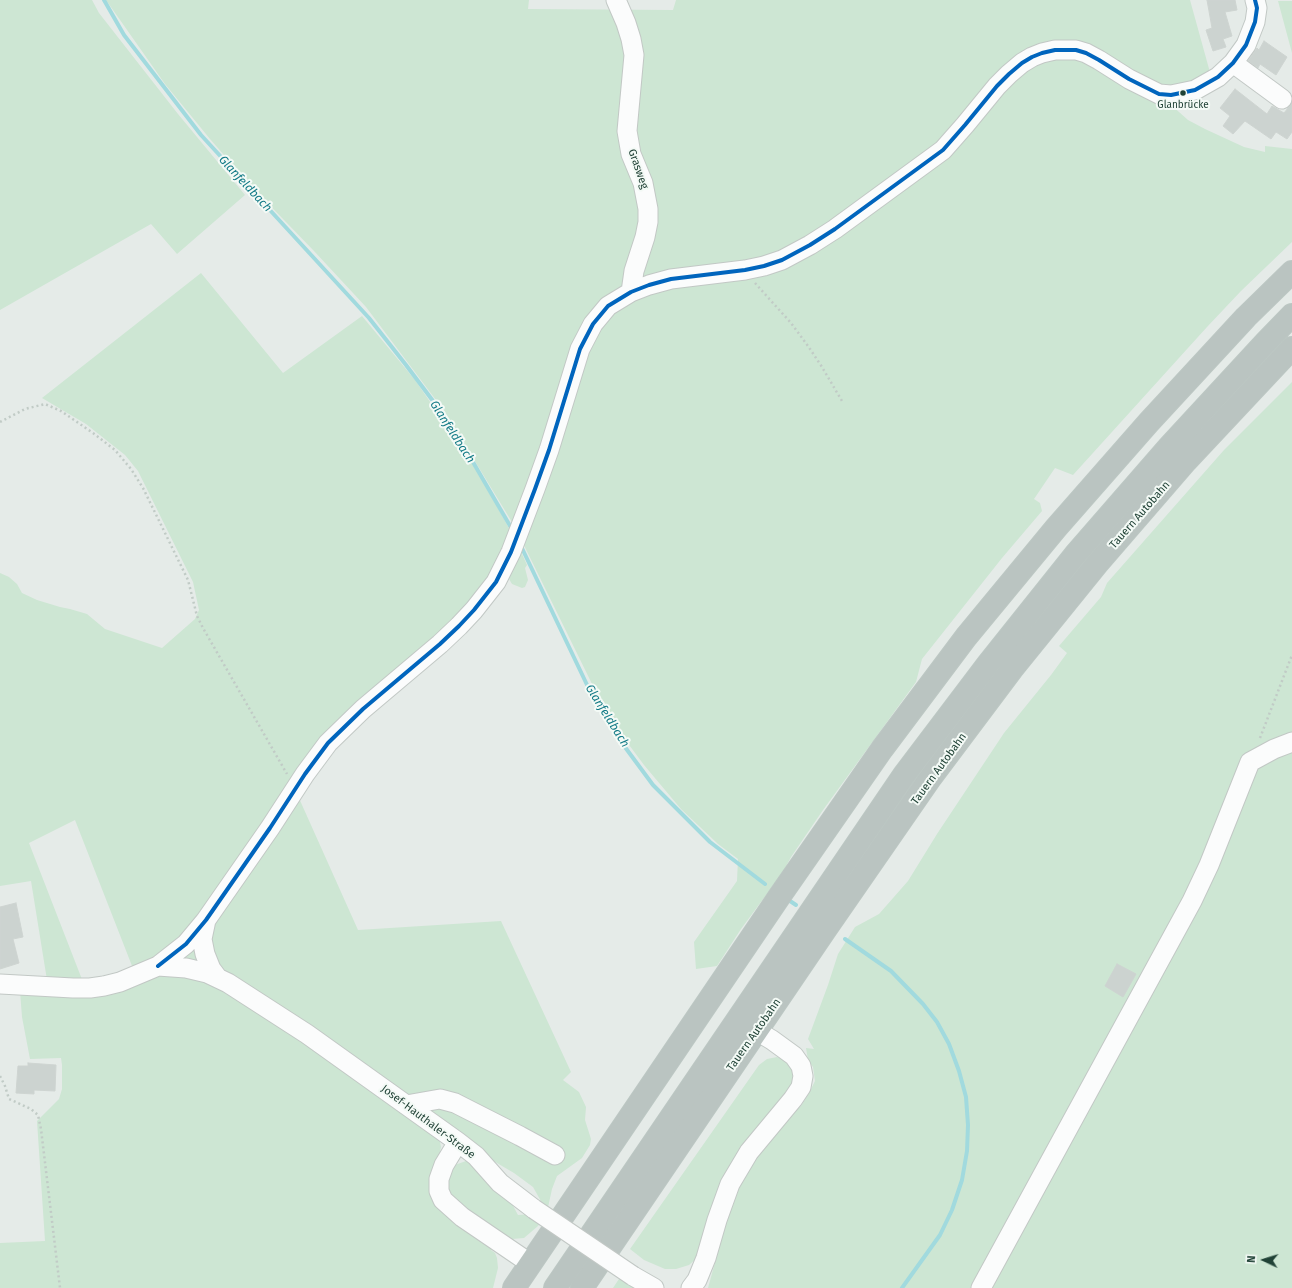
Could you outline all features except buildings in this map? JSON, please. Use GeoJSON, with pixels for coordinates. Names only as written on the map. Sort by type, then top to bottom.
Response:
{"type":"FeatureCollection","features":[{"type":"Feature","properties":{"kind":"highway"},"geometry":{"type":"LineString","coordinates":[[514,1288],[779,897],[882,749],[966,637],[1056,528],[1149,422],[1246,317],[1292,272]]}},
{"type":"Feature","properties":{"kind":"highway"},"geometry":{"type":"LineString","coordinates":[[555,1288],[904,775],[988,664],[1075,555],[1169,447],[1292,315]]}},
{"type":"Feature","properties":{"kind":"highway","name":"Tauern Autobahn"},"geometry":{"type":"LineString","coordinates":[[582,1288],[626,1221],[927,784],[1012,670],[1097,564],[1186,461],[1292,348]]}},
{"type":"Feature","properties":{"kind":"street","name":"Grasweg"},"geometry":{"type":"LineString","coordinates":[[616,0],[626,23],[634,55],[627,131],[631,154],[643,182],[648,209],[646,238],[634,271],[631,292]]}},
{"type":"Feature","properties":{"kind":"street"},"geometry":{"type":"LineString","coordinates":[[158,966],[186,944],[206,920],[266,834],[295,788],[317,757],[341,729],[440,644],[474,610],[496,582],[511,552],[521,527],[549,450],[574,368],[587,335],[593,324],[608,306],[631,292],[649,285],[671,279],[745,270],[782,260],[793,255],[835,229],[943,150],[965,126],[997,86],[1009,74],[1032,57],[1055,50],[1076,50],[1086,53],[1141,86],[1159,94],[1171,95],[1195,90],[1218,77],[1233,63],[1246,45],[1255,22],[1257,8],[1255,0]]}},
{"type":"Feature","properties":{"kind":"street"},"geometry":{"type":"LineString","coordinates":[[1233,63],[1282,99]]}},
{"type":"Feature","properties":{"kind":"street"},"geometry":{"type":"LineString","coordinates":[[981,1288],[1192,901],[1209,865],[1250,762],[1274,748],[1292,742]]}},
{"type":"Feature","properties":{"kind":"street"},"geometry":{"type":"LineString","coordinates":[[206,920],[202,939],[205,954],[211,969],[217,977]]}},
{"type":"Feature","properties":{"kind":"street","name":"Josef-Hauthaler-Straße"},"geometry":{"type":"LineString","coordinates":[[0,984],[73,988],[104,986],[127,980],[158,966],[186,968],[207,972],[228,982],[307,1034],[458,1142],[476,1156],[500,1183],[534,1209],[633,1276],[654,1288]]}},
{"type":"Feature","properties":{"kind":"street"},"geometry":{"type":"LineString","coordinates":[[691,1288],[697,1280],[706,1258],[719,1214],[730,1184],[750,1152],[793,1100],[801,1087],[803,1076],[801,1066],[794,1056],[757,1031]]}},
{"type":"Feature","properties":{"kind":"street"},"geometry":{"type":"LineString","coordinates":[[406,1105],[440,1099],[455,1103],[555,1155]]}},
{"type":"Feature","properties":{"kind":"street"},"geometry":{"type":"LineString","coordinates":[[458,1142],[444,1166],[439,1179],[439,1191],[443,1200],[462,1217],[531,1264]]}},
{"type":"Feature","properties":{"kind":"path"},"geometry":{"type":"LineString","coordinates":[[745,270],[791,322],[822,367],[842,402]]}},
{"type":"Feature","properties":{"kind":"path"},"geometry":{"type":"LineString","coordinates":[[0,422],[25,409],[45,404],[61,411],[93,433],[115,450],[132,469],[143,488],[188,580],[197,616],[203,628],[295,788]]}},
{"type":"Feature","properties":{"kind":"path"},"geometry":{"type":"LineString","coordinates":[[1250,762],[1292,655]]}},
{"type":"Feature","properties":{"kind":"path"},"geometry":{"type":"LineString","coordinates":[[0,1076],[9,1099],[31,1109],[38,1115],[41,1129],[60,1288]]}},
{"type":"Feature","properties":{"kind":"green space"},"geometry":{"type":"Polygon","coordinates":[[[0,0],[92,0],[99,13],[178,114],[245,195],[177,254],[151,224],[0,310],[0,0]]]}},
{"type":"Feature","properties":{"kind":"green space"},"geometry":{"type":"Polygon","coordinates":[[[106,0],[529,0],[528,9],[673,10],[676,0],[1190,0],[1211,76],[1170,104],[1188,120],[1244,147],[1265,152],[1265,146],[1292,149],[1292,242],[1241,291],[1207,327],[1073,475],[1055,468],[1034,499],[1040,503],[1042,511],[1002,558],[922,659],[916,682],[823,810],[791,857],[783,872],[741,929],[717,966],[696,969],[694,942],[737,881],[738,859],[718,844],[681,809],[644,765],[615,726],[594,688],[515,527],[445,412],[366,307],[252,187],[210,139],[165,84],[106,0]]]}},
{"type":"Feature","properties":{"kind":"green space"},"geometry":{"type":"Polygon","coordinates":[[[1278,1],[1292,1],[1292,53],[1278,1]]]}},
{"type":"Feature","properties":{"kind":"green space"},"geometry":{"type":"Polygon","coordinates":[[[201,273],[283,373],[362,316],[415,380],[479,473],[518,545],[527,565],[525,568],[528,580],[525,587],[522,588],[512,584],[509,579],[506,579],[339,740],[298,796],[358,930],[501,921],[571,1072],[563,1080],[579,1092],[586,1107],[585,1120],[591,1139],[590,1145],[582,1158],[557,1176],[552,1189],[547,1212],[538,1226],[524,1238],[512,1239],[503,1237],[457,1205],[446,1190],[452,1166],[466,1161],[472,1162],[511,1202],[518,1215],[533,1214],[542,1203],[533,1187],[514,1173],[485,1156],[439,1137],[441,1147],[438,1160],[431,1171],[430,1185],[492,1246],[491,1250],[495,1253],[497,1258],[498,1268],[493,1288],[0,1288],[0,1243],[45,1241],[37,1121],[59,1099],[62,1089],[62,1065],[61,1058],[30,1059],[22,1017],[19,978],[47,980],[31,881],[0,886],[0,573],[9,577],[17,584],[22,593],[37,600],[87,614],[105,629],[162,648],[195,619],[199,610],[193,582],[138,471],[125,455],[86,424],[42,398],[201,273]],[[75,820],[29,843],[83,982],[134,971],[75,820]]]}},
{"type":"Feature","properties":{"kind":"green space"},"geometry":{"type":"Polygon","coordinates":[[[1292,382],[1292,1288],[708,1288],[725,1226],[745,1173],[783,1121],[801,1106],[815,1081],[813,1067],[808,1060],[806,1048],[814,1049],[808,1039],[838,954],[855,927],[879,914],[908,881],[937,834],[1004,733],[1067,653],[1059,646],[1101,597],[1107,583],[1224,450],[1292,382]]]}},
{"type":"Feature","properties":{"kind":"green space"},"geometry":{"type":"Polygon","coordinates":[[[777,1057],[790,1062],[794,1073],[794,1083],[697,1258],[689,1265],[676,1269],[665,1269],[644,1260],[630,1249],[759,1065],[767,1059],[777,1057]]]}},
{"type":"Feature","properties":{"kind":"green space"},"geometry":{"type":"Polygon","coordinates":[[[621,1276],[639,1288],[613,1288],[621,1276]]]}},
{"type":"Feature","properties":{"kind":"waterway","name":"Glanfeldbach"},"geometry":{"type":"LineString","coordinates":[[104,0],[124,35],[201,135],[369,318],[406,365],[442,413],[466,450],[513,531]]}},
{"type":"Feature","properties":{"kind":"waterway","name":"Glanfeldbach"},"geometry":{"type":"LineString","coordinates":[[520,544],[589,689],[619,739],[653,785],[710,842],[765,884]]}},
{"type":"Feature","properties":{"kind":"waterway","name":"Glanfeldbach"},"geometry":{"type":"LineString","coordinates":[[790,901],[796,905]]}},
{"type":"Feature","properties":{"kind":"waterway","name":"Glanfeldbach"},"geometry":{"type":"LineString","coordinates":[[845,939],[891,971],[923,1004],[937,1022],[949,1044],[959,1071],[966,1097],[968,1125],[967,1151],[962,1180],[952,1210],[940,1235],[902,1288]]}},
{"type":"Feature","properties":{"kind":"transit line"},"geometry":{"type":"LineString","coordinates":[[158,966],[186,944],[206,920],[270,828],[305,774],[328,743],[363,709],[459,626],[496,582],[511,552],[535,489],[549,450],[580,349],[593,324],[608,306],[631,292],[649,285],[671,279],[745,270],[764,266],[782,260],[810,245],[835,229],[943,150],[1009,74],[1022,63],[1042,53],[1055,50],[1076,50],[1086,53],[1129,79],[1159,94],[1171,95],[1195,90],[1218,77],[1233,63],[1246,45],[1255,22],[1257,8],[1255,0]]}},
{"type":"Feature","properties":{"kind":"place","name":"Glanbrücke"},"geometry":{"type":"Point","coordinates":[1183,93]}}]}
